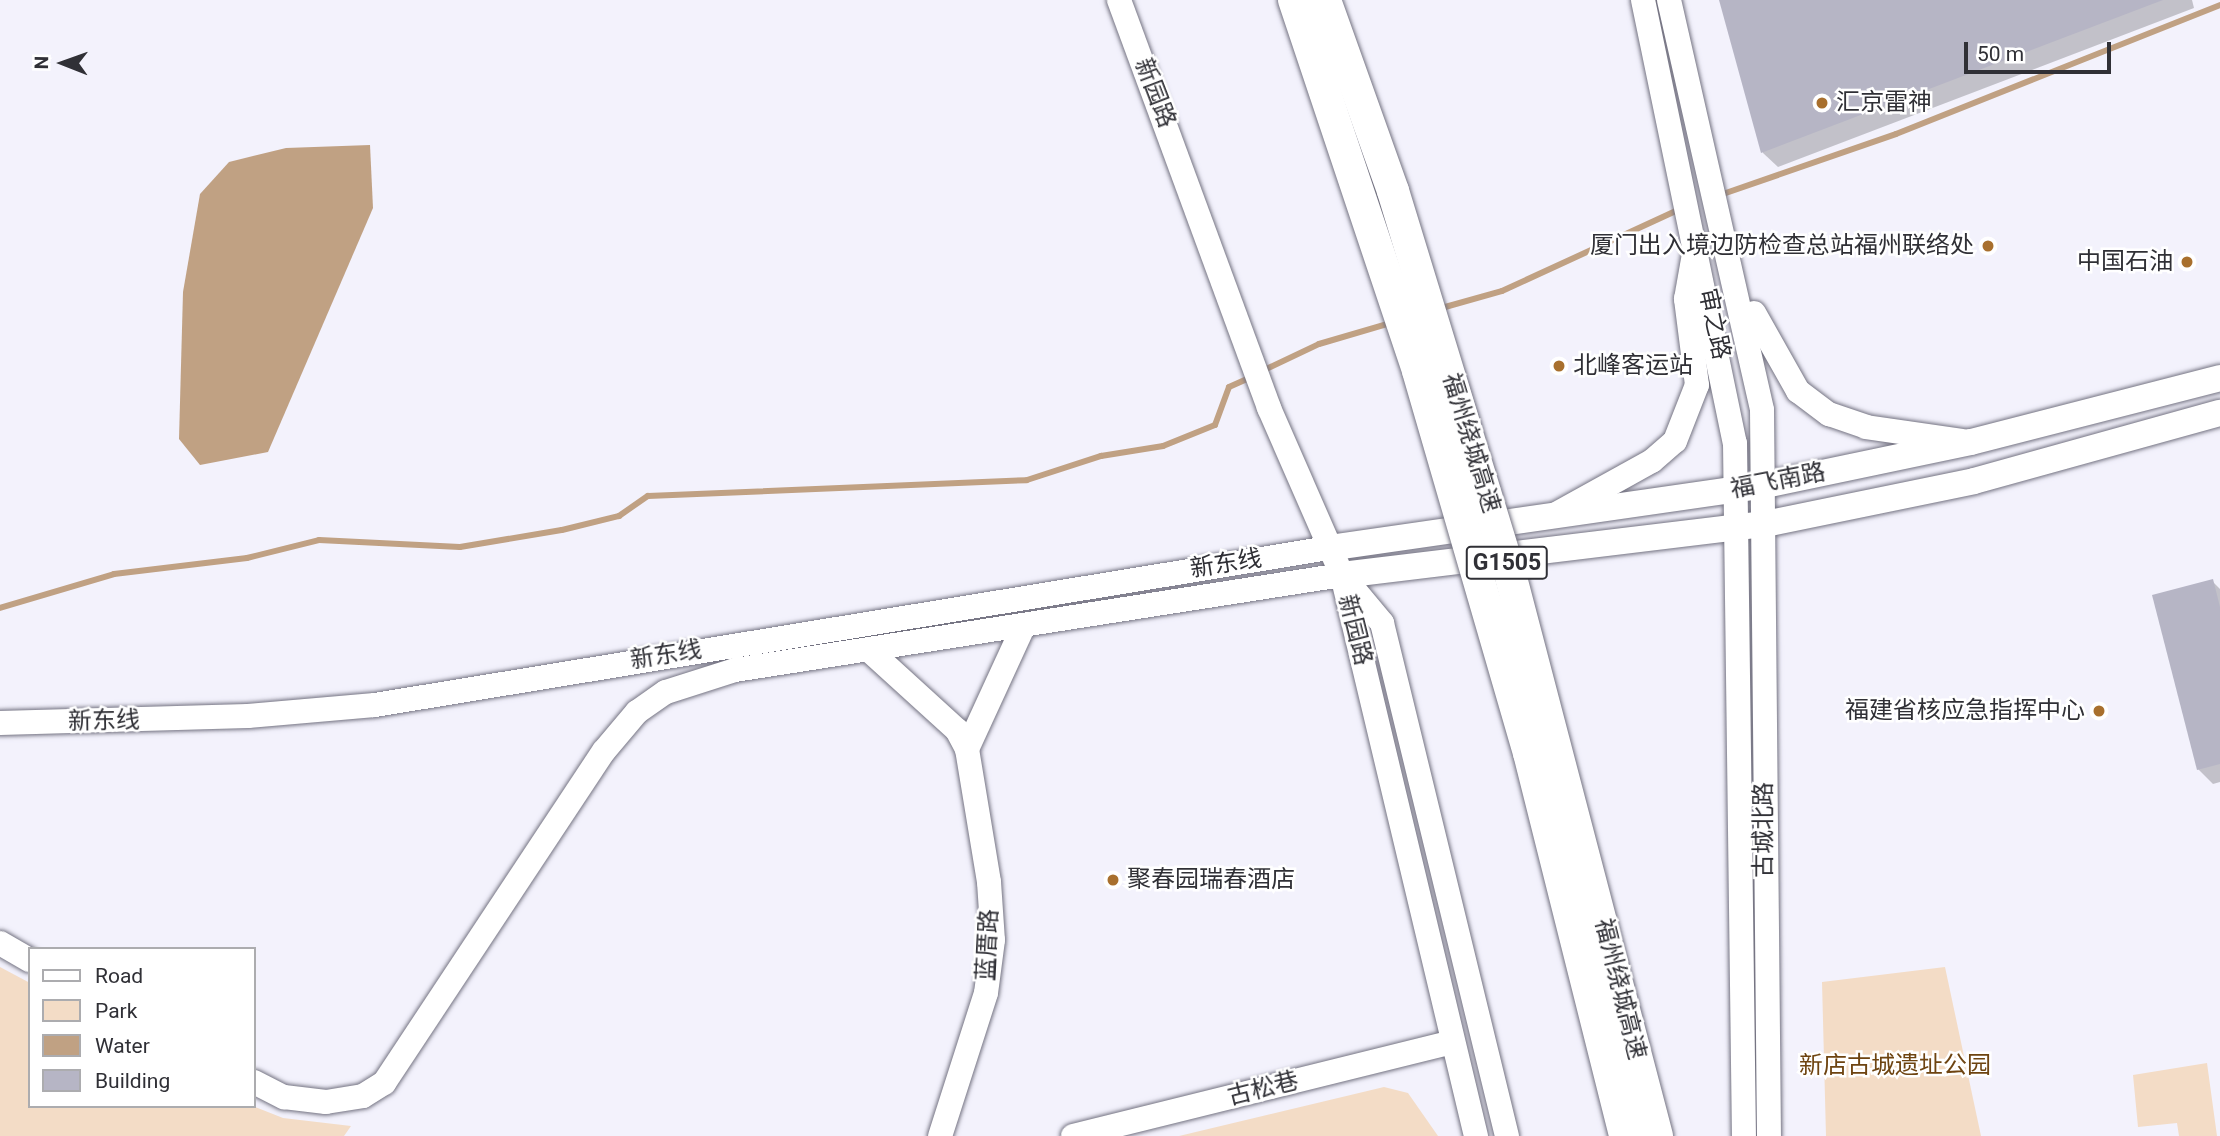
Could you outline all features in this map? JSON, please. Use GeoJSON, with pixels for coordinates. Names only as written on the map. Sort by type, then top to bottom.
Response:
{"type":"FeatureCollection","features":[{"type":"Feature","properties":{"kind":"highway","name":"福州绕城高速"},"geometry":{"type":"LineString","coordinates":[[1294,0],[1418,371],[1522,727],[1625,1136]]}},
{"type":"Feature","properties":{"kind":"highway","name":"福州绕城高速"},"geometry":{"type":"LineString","coordinates":[[1325,0],[1393,191],[1504,554],[1657,1136]]}},
{"type":"Feature","properties":{"kind":"main road","name":"新园路"},"geometry":{"type":"LineString","coordinates":[[1119,0],[1269,408],[1342,575],[1476,1136]]}},
{"type":"Feature","properties":{"kind":"main road","name":"审之路"},"geometry":{"type":"LineString","coordinates":[[1643,0],[1726,385],[1736,489],[1736,528]]}},
{"type":"Feature","properties":{"kind":"main road","name":"审之路"},"geometry":{"type":"LineString","coordinates":[[1669,0],[1759,386],[1765,524]]}},
{"type":"Feature","properties":{"kind":"main road"},"geometry":{"type":"LineString","coordinates":[[1721,231],[1768,346],[1798,391],[1829,414],[1866,427],[1971,442]]}},
{"type":"Feature","properties":{"kind":"main road"},"geometry":{"type":"LineString","coordinates":[[1551,517],[1652,461],[1675,441],[1697,385],[1686,299],[1696,239]]}},
{"type":"Feature","properties":{"kind":"main road","name":"福飞南路"},"geometry":{"type":"LineString","coordinates":[[1329,548],[1765,485],[1971,442],[2220,377]]}},
{"type":"Feature","properties":{"kind":"main road","name":"福飞南路"},"geometry":{"type":"LineString","coordinates":[[1342,575],[1765,524],[1974,481],[2220,413]]}},
{"type":"Feature","properties":{"kind":"main road","name":"古城北路"},"geometry":{"type":"LineString","coordinates":[[1765,524],[1769,1136]]}},
{"type":"Feature","properties":{"kind":"main road","name":"古城北路"},"geometry":{"type":"LineString","coordinates":[[1736,528],[1744,1136]]}},
{"type":"Feature","properties":{"kind":"main road","name":"新东线"},"geometry":{"type":"LineString","coordinates":[[0,723],[337,709],[1329,548]]}},
{"type":"Feature","properties":{"kind":"main road","name":"新园路"},"geometry":{"type":"LineString","coordinates":[[1342,575],[1382,623],[1507,1136]]}},
{"type":"Feature","properties":{"kind":"main road","name":"新东线"},"geometry":{"type":"LineString","coordinates":[[256,1083],[284,1097],[326,1102],[362,1096],[384,1083],[604,751],[650,701],[705,677],[1342,575]]}},
{"type":"Feature","properties":{"kind":"main road"},"geometry":{"type":"LineString","coordinates":[[869,650],[928,698],[967,750],[1024,625]]}},
{"type":"Feature","properties":{"kind":"main road","name":"蓝厝路"},"geometry":{"type":"LineString","coordinates":[[940,1136],[979,1019],[993,940],[967,750]]}},
{"type":"Feature","properties":{"kind":"main road"},"geometry":{"type":"LineString","coordinates":[[0,943],[28,959]]}},
{"type":"Feature","properties":{"kind":"main road","name":"古松巷"},"geometry":{"type":"LineString","coordinates":[[1073,1136],[1453,1042]]}},
{"type":"Feature","properties":{"kind":"green space"},"geometry":{"type":"Polygon","coordinates":[[[0,967],[28,982],[28,1108],[256,1107],[283,1118],[351,1126],[344,1136],[0,1136],[0,967]]]}},
{"type":"Feature","properties":{"kind":"green space","name":"新店古城遗址公园"},"geometry":{"type":"Polygon","coordinates":[[[1945,967],[1981,1136],[1826,1136],[1822,982],[1945,967]]]}},
{"type":"Feature","properties":{"kind":"green space"},"geometry":{"type":"Polygon","coordinates":[[[2207,1063],[2217,1136],[2179,1136],[2177,1123],[2138,1127],[2133,1075],[2207,1063]]]}},
{"type":"Feature","properties":{"kind":"green space"},"geometry":{"type":"Polygon","coordinates":[[[1384,1087],[1408,1093],[1438,1136],[1179,1136],[1384,1087]]]}},
{"type":"Feature","properties":{"kind":"water"},"geometry":{"type":"Polygon","coordinates":[[[370,145],[373,208],[268,452],[200,465],[179,439],[183,292],[200,194],[229,162],[286,148],[370,145]]]}},
{"type":"Feature","properties":{"kind":"building","name":"汇京雷神"},"geometry":{"type":"Polygon","coordinates":[[[1719,0],[2163,0],[1761,153],[1719,0]]]}},
{"type":"Feature","properties":{"kind":"building"},"geometry":{"type":"Polygon","coordinates":[[[2213,579],[2220,607],[2220,764],[2197,770],[2152,595],[2213,579]]]}},
{"type":"Feature","properties":{"kind":"waterway"},"geometry":{"type":"LineString","coordinates":[[1720,195],[1896,134],[2220,5]]}},
{"type":"Feature","properties":{"kind":"waterway"},"geometry":{"type":"LineString","coordinates":[[1438,309],[1502,291],[1680,209]]}},
{"type":"Feature","properties":{"kind":"waterway"},"geometry":{"type":"LineString","coordinates":[[1260,372],[1319,344],[1391,323]]}},
{"type":"Feature","properties":{"kind":"waterway"},"geometry":{"type":"LineString","coordinates":[[0,608],[114,574],[247,558],[319,540],[460,547],[562,530],[619,516],[648,496],[1027,480],[1101,456],[1163,446],[1215,425],[1229,387],[1251,377]]}},
{"type":"Feature","properties":{"kind":"place","name":"汇京雷神"},"geometry":{"type":"Point","coordinates":[1822,103]}},
{"type":"Feature","properties":{"kind":"place","name":"厦门出入境边防检查总站福州联络处"},"geometry":{"type":"Point","coordinates":[1988,246]}},
{"type":"Feature","properties":{"kind":"place","name":"中国石油"},"geometry":{"type":"Point","coordinates":[2187,262]}},
{"type":"Feature","properties":{"kind":"place","name":"北峰客运站"},"geometry":{"type":"Point","coordinates":[1559,366]}},
{"type":"Feature","properties":{"kind":"place","name":"福建省核应急指挥中心"},"geometry":{"type":"Point","coordinates":[2099,711]}},
{"type":"Feature","properties":{"kind":"place","name":"聚春园瑞春酒店"},"geometry":{"type":"Point","coordinates":[1113,880]}}]}
